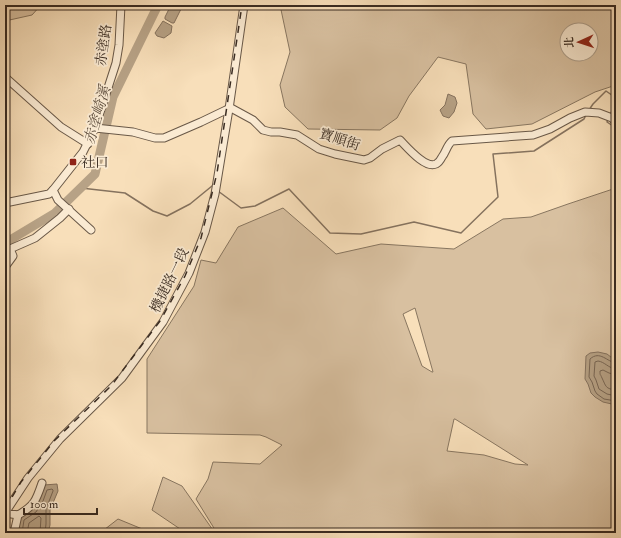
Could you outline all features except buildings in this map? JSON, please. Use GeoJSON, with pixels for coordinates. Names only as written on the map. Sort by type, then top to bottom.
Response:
{"type":"FeatureCollection","features":[{"type":"Feature","properties":{"kind":"street","name":"赤塗路"},"geometry":{"type":"LineString","coordinates":[[5,203],[49,194],[80,157],[98,128],[116,63],[119,45],[120,5]]}},
{"type":"Feature","properties":{"kind":"street","name":"機捷路一段"},"geometry":{"type":"LineString","coordinates":[[5,513],[28,478],[60,439],[122,378],[163,322],[189,273],[205,232],[216,189],[244,5]]}},
{"type":"Feature","properties":{"kind":"street"},"geometry":{"type":"LineString","coordinates":[[5,78],[61,127],[88,144]]}},
{"type":"Feature","properties":{"kind":"street","name":"寶順街"},"geometry":{"type":"LineString","coordinates":[[229,109],[230,108],[240,112],[253,120],[263,130],[297,135],[319,149],[364,160],[400,140],[422,161],[430,165],[436,164],[444,156],[449,144],[452,141],[533,135],[550,129],[570,118],[586,112],[600,113],[612,118],[616,122]]}},
{"type":"Feature","properties":{"kind":"street"},"geometry":{"type":"LineString","coordinates":[[98,128],[133,132],[155,138],[164,138],[229,109]]}},
{"type":"Feature","properties":{"kind":"street"},"geometry":{"type":"LineString","coordinates":[[53,190],[58,200],[91,230]]}},
{"type":"Feature","properties":{"kind":"street"},"geometry":{"type":"LineString","coordinates":[[5,268],[13,256],[8,250],[35,238],[60,218],[68,209]]}},
{"type":"Feature","properties":{"kind":"street"},"geometry":{"type":"LineString","coordinates":[[5,513],[18,515],[28,509],[37,498],[42,483]]}},
{"type":"Feature","properties":{"kind":"street"},"geometry":{"type":"LineString","coordinates":[[14,533],[18,515]]}},
{"type":"Feature","properties":{"kind":"shaded area"},"geometry":{"type":"Polygon","coordinates":[[[5,5],[41,5],[32,15],[5,21],[5,5]]]}},
{"type":"Feature","properties":{"kind":"shaded area"},"geometry":{"type":"Polygon","coordinates":[[[280,5],[616,5],[616,85],[595,92],[532,124],[486,129],[473,114],[466,64],[438,57],[409,96],[397,118],[380,130],[308,129],[285,107],[280,85],[290,52],[280,5]]]}},
{"type":"Feature","properties":{"kind":"shaded area"},"geometry":{"type":"Polygon","coordinates":[[[616,188],[616,533],[217,533],[196,499],[208,479],[213,462],[260,464],[282,445],[260,435],[147,433],[147,359],[194,286],[201,260],[216,263],[238,227],[283,208],[336,254],[381,244],[454,249],[503,219],[531,217],[616,188]],[[415,308],[403,314],[422,366],[433,372],[415,308]],[[455,419],[447,451],[484,455],[515,464],[528,465],[455,419]]]}},
{"type":"Feature","properties":{"kind":"shaded area"},"geometry":{"type":"Polygon","coordinates":[[[163,477],[182,486],[215,533],[186,533],[152,510],[163,477]]]}},
{"type":"Feature","properties":{"kind":"shaded area"},"geometry":{"type":"Polygon","coordinates":[[[118,519],[152,533],[100,533],[118,519]]]}},
{"type":"Feature","properties":{"kind":"water"},"geometry":{"type":"Polygon","coordinates":[[[171,5],[183,5],[174,23],[165,19],[171,5]]]}},
{"type":"Feature","properties":{"kind":"water"},"geometry":{"type":"Polygon","coordinates":[[[163,21],[172,26],[171,33],[164,38],[157,36],[155,33],[163,21]]]}},
{"type":"Feature","properties":{"kind":"water"},"geometry":{"type":"Polygon","coordinates":[[[448,94],[455,97],[457,103],[454,112],[449,118],[443,116],[440,110],[445,105],[448,94]]]}},
{"type":"Feature","properties":{"kind":"water"},"geometry":{"type":"Polygon","coordinates":[[[598,352],[607,354],[616,361],[616,405],[603,402],[595,397],[591,393],[585,379],[586,356],[590,353],[598,352]]]}},
{"type":"Feature","properties":{"kind":"water"},"geometry":{"type":"Polygon","coordinates":[[[57,484],[58,491],[50,510],[50,525],[48,533],[18,533],[20,518],[33,509],[39,500],[44,485],[57,484]]]}},
{"type":"Feature","properties":{"kind":"waterway","name":"赤塗崎溪"},"geometry":{"type":"LineString","coordinates":[[5,243],[55,213],[95,174],[113,97],[158,5]]}},
{"type":"Feature","properties":{"kind":"waterway"},"geometry":{"type":"LineString","coordinates":[[589,110],[606,91],[616,98]]}},
{"type":"Feature","properties":{"kind":"waterway"},"geometry":{"type":"LineString","coordinates":[[610,115],[616,102]]}},
{"type":"Feature","properties":{"kind":"waterway"},"geometry":{"type":"LineString","coordinates":[[218,191],[241,208],[255,206],[289,189],[330,233],[361,234],[414,222],[461,233],[498,197],[493,154],[534,151],[584,119],[586,115]]}},
{"type":"Feature","properties":{"kind":"waterway"},"geometry":{"type":"LineString","coordinates":[[608,119],[607,122],[616,128]]}},
{"type":"Feature","properties":{"kind":"waterway"},"geometry":{"type":"LineString","coordinates":[[81,188],[125,193],[153,211],[167,216],[190,204],[212,186],[214,187]]}},
{"type":"Feature","properties":{"kind":"railway"},"geometry":{"type":"LineString","coordinates":[[5,509],[21,482],[55,440],[111,386],[160,321],[185,276],[201,238],[217,173],[242,5]]}},
{"type":"Feature","properties":{"kind":"place","name":"社口"},"geometry":{"type":"Point","coordinates":[73,162]}}]}
